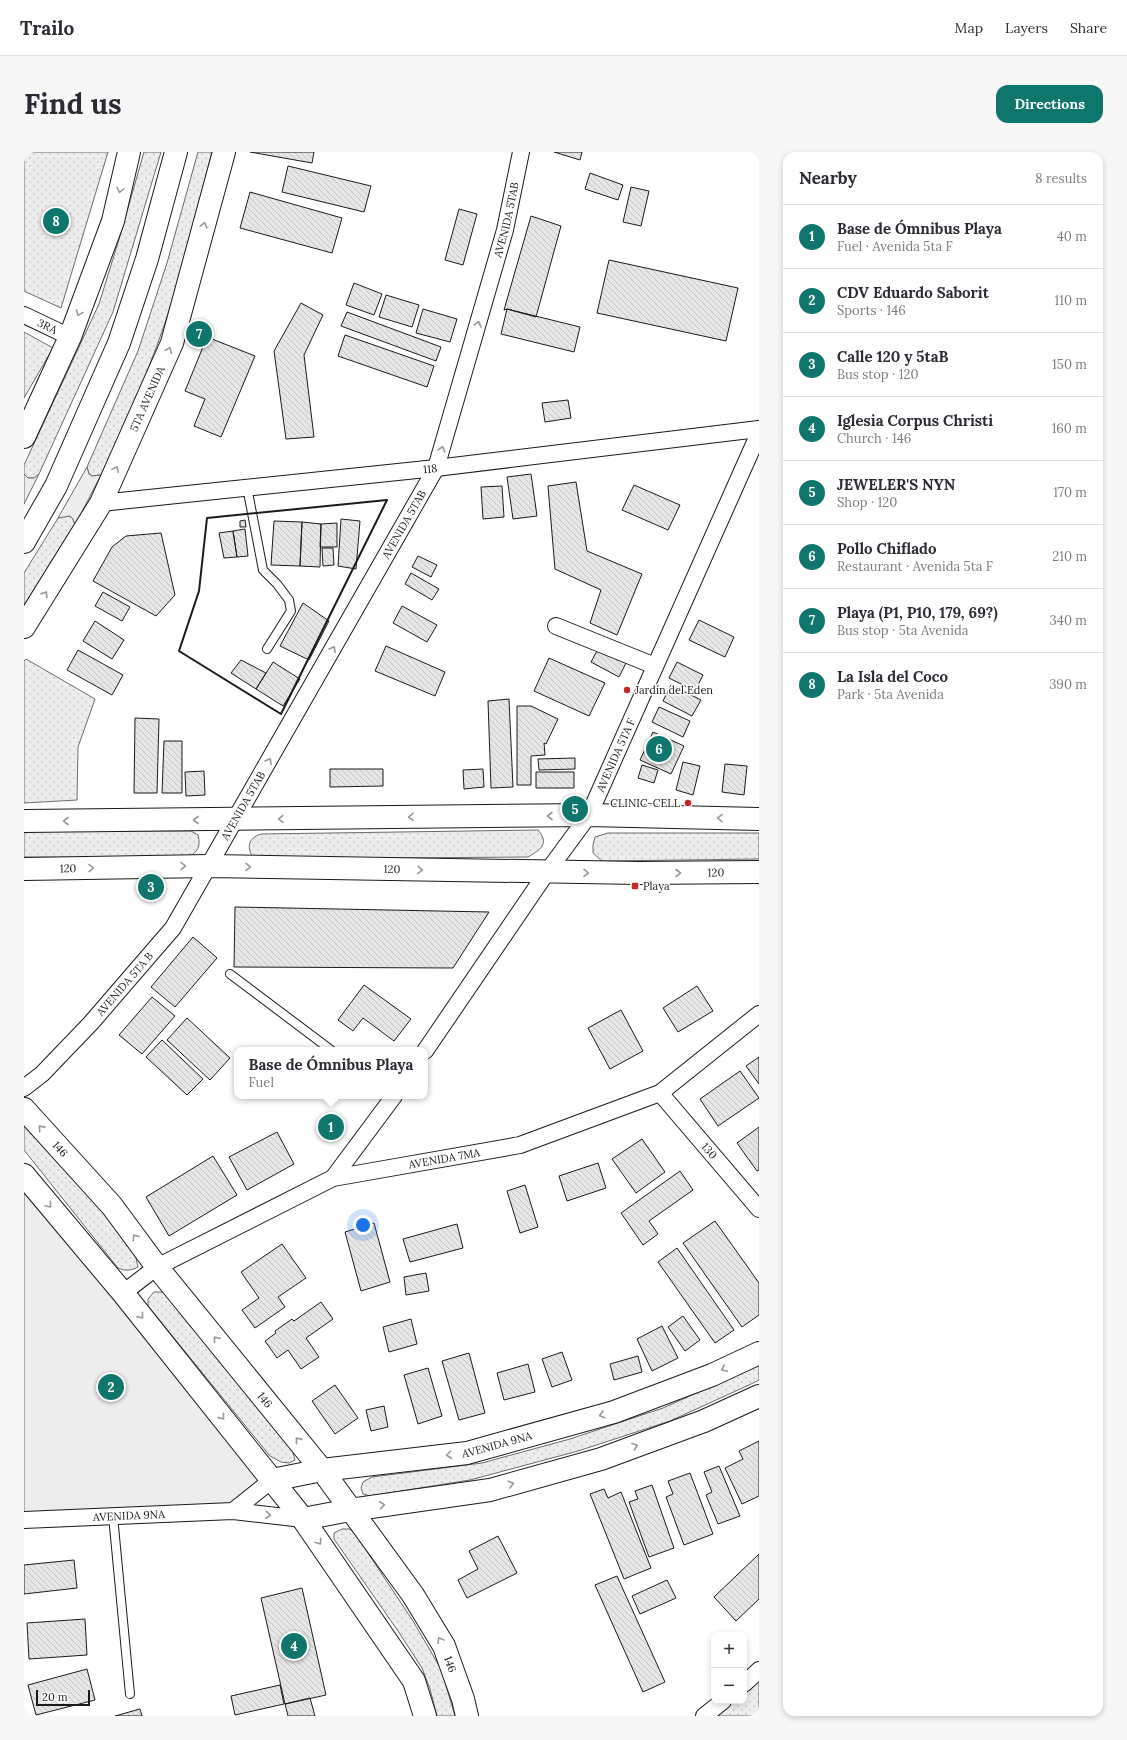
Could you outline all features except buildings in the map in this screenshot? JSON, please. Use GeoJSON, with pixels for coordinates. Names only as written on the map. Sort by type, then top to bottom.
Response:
{"type":"FeatureCollection","features":[{"type":"Feature","properties":{"kind":"main road"},"geometry":{"type":"LineString","coordinates":[[24,437],[70,337],[112,221],[129,152]]}},
{"type":"Feature","properties":{"kind":"main road"},"geometry":{"type":"LineString","coordinates":[[24,542],[56,486],[119,343],[147,259],[176,152]]}},
{"type":"Feature","properties":{"kind":"main road","name":"5TA AVENIDA"},"geometry":{"type":"LineString","coordinates":[[24,627],[101,503],[172,343],[224,152]]}},
{"type":"Feature","properties":{"kind":"main road"},"geometry":{"type":"LineString","coordinates":[[24,821],[235,820],[589,815],[759,818]]}},
{"type":"Feature","properties":{"kind":"main road","name":"120"},"geometry":{"type":"LineString","coordinates":[[24,869],[209,866],[547,872],[759,872]]}},
{"type":"Feature","properties":{"kind":"main road","name":"146"},"geometry":{"type":"LineString","coordinates":[[24,1109],[112,1206],[157,1267],[322,1470],[413,1595],[444,1646],[463,1699],[467,1716]]}},
{"type":"Feature","properties":{"kind":"main road"},"geometry":{"type":"LineString","coordinates":[[24,1175],[123,1293],[303,1519],[414,1681],[425,1716]]}},
{"type":"Feature","properties":{"kind":"main road","name":"AVENIDA 9NA"},"geometry":{"type":"LineString","coordinates":[[272,1480],[322,1470],[467,1453],[614,1412],[712,1375],[759,1353]]}},
{"type":"Feature","properties":{"kind":"main road","name":"AVENIDA 9NA"},"geometry":{"type":"LineString","coordinates":[[303,1519],[350,1510],[490,1490],[594,1461],[704,1421],[759,1396]]}},
{"type":"Feature","properties":{"kind":"street","name":"AVENIDA 5TAB"},"geometry":{"type":"LineString","coordinates":[[209,866],[436,468],[505,230],[521,152]]}},
{"type":"Feature","properties":{"kind":"street","name":"3RA"},"geometry":{"type":"LineString","coordinates":[[24,315],[70,337]]}},
{"type":"Feature","properties":{"kind":"street","name":"118"},"geometry":{"type":"LineString","coordinates":[[101,503],[436,468],[759,429]]}},
{"type":"Feature","properties":{"kind":"street","name":"AVENIDA 5TA F"},"geometry":{"type":"LineString","coordinates":[[428,1047],[547,872],[589,815],[759,433]]}},
{"type":"Feature","properties":{"kind":"street"},"geometry":{"type":"LineString","coordinates":[[556,626],[655,666]]}},
{"type":"Feature","properties":{"kind":"street","name":"AVENIDA 5TA B"},"geometry":{"type":"LineString","coordinates":[[24,1088],[42,1074],[91,1023],[172,928],[209,866]]}},
{"type":"Feature","properties":{"kind":"street","name":"AVENIDA 7MA"},"geometry":{"type":"LineString","coordinates":[[123,1293],[157,1267],[333,1178],[520,1144],[660,1093],[759,1014]]}},
{"type":"Feature","properties":{"kind":"street","name":"130"},"geometry":{"type":"LineString","coordinates":[[660,1093],[759,1209]]}},
{"type":"Feature","properties":{"kind":"street"},"geometry":{"type":"LineString","coordinates":[[333,1178],[392,1099]]}},
{"type":"Feature","properties":{"kind":"street","name":"AVENIDA 9NA"},"geometry":{"type":"LineString","coordinates":[[233,1511],[272,1480]]}},
{"type":"Feature","properties":{"kind":"street","name":"AVENIDA 9NA"},"geometry":{"type":"LineString","coordinates":[[24,1520],[233,1511],[303,1519]]}},
{"type":"Feature","properties":{"kind":"street"},"geometry":{"type":"LineString","coordinates":[[747,1681],[759,1670]]}},
{"type":"Feature","properties":{"kind":"lane"},"geometry":{"type":"LineString","coordinates":[[247,487],[262,570],[277,584],[289,600],[291,611],[267,649]]}},
{"type":"Feature","properties":{"kind":"lane"},"geometry":{"type":"LineString","coordinates":[[230,974],[327,1047]]}},
{"type":"Feature","properties":{"kind":"lane"},"geometry":{"type":"LineString","coordinates":[[112,1516],[130,1694]]}},
{"type":"Feature","properties":{"kind":"shaded area"},"geometry":{"type":"Polygon","coordinates":[[[24,152],[108,152],[61,308],[24,291],[24,152]]]}},
{"type":"Feature","properties":{"kind":"shaded area"},"geometry":{"type":"Polygon","coordinates":[[[144,152],[161,152],[113,312],[39,474],[34,478],[28,478],[24,474],[24,465],[99,304],[144,152]]]}},
{"type":"Feature","properties":{"kind":"shaded area"},"geometry":{"type":"Polygon","coordinates":[[[198,152],[212,152],[183,264],[165,323],[140,389],[101,475],[92,476],[89,474],[87,467],[138,351],[167,263],[198,152]]]}},
{"type":"Feature","properties":{"kind":"shaded area"},"geometry":{"type":"Polygon","coordinates":[[[24,332],[53,348],[24,398],[24,332]]]}},
{"type":"Feature","properties":{"kind":"shaded area"},"geometry":{"type":"Polygon","coordinates":[[[87,467],[89,474],[92,476],[101,475],[75,525],[70,516],[58,518],[87,467]]]}},
{"type":"Feature","properties":{"kind":"shaded area"},"geometry":{"type":"Polygon","coordinates":[[[24,474],[28,478],[34,478],[39,474],[24,504],[24,474]]]}},
{"type":"Feature","properties":{"kind":"shaded area"},"geometry":{"type":"Polygon","coordinates":[[[70,516],[75,525],[24,609],[24,573],[58,518],[70,516]]]}},
{"type":"Feature","properties":{"kind":"shaded area"},"geometry":{"type":"Polygon","coordinates":[[[26,659],[95,699],[78,747],[77,800],[24,803],[24,661],[26,659]]]}},
{"type":"Feature","properties":{"kind":"shaded area"},"geometry":{"type":"Polygon","coordinates":[[[538,830],[543,839],[542,846],[528,857],[254,859],[251,855],[249,847],[253,838],[261,834],[538,830]]]}},
{"type":"Feature","properties":{"kind":"shaded area"},"geometry":{"type":"Polygon","coordinates":[[[24,831],[191,831],[198,835],[199,846],[188,858],[24,857],[24,831]]]}},
{"type":"Feature","properties":{"kind":"shaded area"},"geometry":{"type":"Polygon","coordinates":[[[608,833],[759,833],[759,859],[602,861],[593,853],[593,845],[595,837],[608,833]]]}},
{"type":"Feature","properties":{"kind":"shaded area"},"geometry":{"type":"Polygon","coordinates":[[[24,1120],[39,1126],[135,1254],[138,1267],[128,1270],[118,1268],[24,1150],[24,1120]]]}},
{"type":"Feature","properties":{"kind":"shaded area"},"geometry":{"type":"Polygon","coordinates":[[[24,1175],[272,1480],[233,1511],[24,1520],[24,1175]]]}},
{"type":"Feature","properties":{"kind":"shaded area"},"geometry":{"type":"Polygon","coordinates":[[[154,1292],[165,1292],[292,1449],[295,1460],[289,1463],[281,1462],[270,1456],[148,1306],[148,1299],[154,1292]]]}},
{"type":"Feature","properties":{"kind":"shaded area"},"geometry":{"type":"Polygon","coordinates":[[[759,1365],[759,1380],[749,1385],[670,1421],[578,1451],[470,1480],[370,1496],[363,1494],[361,1488],[363,1482],[372,1477],[482,1463],[570,1439],[663,1408],[759,1365]]]}},
{"type":"Feature","properties":{"kind":"shaded area"},"geometry":{"type":"Polygon","coordinates":[[[342,1529],[350,1529],[356,1535],[413,1621],[441,1669],[455,1716],[437,1716],[430,1689],[422,1668],[334,1539],[334,1533],[342,1529]]]}},
{"type":"Feature","properties":{"kind":"shaded area"},"geometry":{"type":"Polygon","coordinates":[[[759,1670],[759,1716],[704,1716],[719,1704],[747,1704],[747,1681],[759,1670]]]}},
{"type":"Feature","properties":{"kind":"wall"},"geometry":{"type":"LineString","coordinates":[[387,500],[281,714],[179,651],[199,591],[207,518],[387,500]]}},
{"type":"Feature","properties":{"kind":"place","name":"La Isla del Coco"},"geometry":{"type":"Point","coordinates":[56,221]}},
{"type":"Feature","properties":{"kind":"place","name":"Playa (P1, P10, 179, 69?)"},"geometry":{"type":"Point","coordinates":[199,334]}},
{"type":"Feature","properties":{"kind":"place","name":"Jardín del Eden"},"geometry":{"type":"Point","coordinates":[627,690]}},
{"type":"Feature","properties":{"kind":"place","name":"Pollo Chiflado"},"geometry":{"type":"Point","coordinates":[659,749]}},
{"type":"Feature","properties":{"kind":"place","name":"CLINIC-CELL"},"geometry":{"type":"Point","coordinates":[688,803]}},
{"type":"Feature","properties":{"kind":"place","name":"JEWELER'S NYN"},"geometry":{"type":"Point","coordinates":[575,809]}},
{"type":"Feature","properties":{"kind":"place","name":"Playa"},"geometry":{"type":"Point","coordinates":[635,886]}},
{"type":"Feature","properties":{"kind":"place","name":"Calle 120 y 5taB"},"geometry":{"type":"Point","coordinates":[151,887]}},
{"type":"Feature","properties":{"kind":"place","name":"Base de Ómnibus Playa"},"geometry":{"type":"Point","coordinates":[331,1127]}},
{"type":"Feature","properties":{"kind":"place","name":"CDV Eduardo Saborit"},"geometry":{"type":"Point","coordinates":[111,1387]}},
{"type":"Feature","properties":{"kind":"place","name":"Iglesia Corpus Christi"},"geometry":{"type":"Point","coordinates":[294,1646]}}]}
